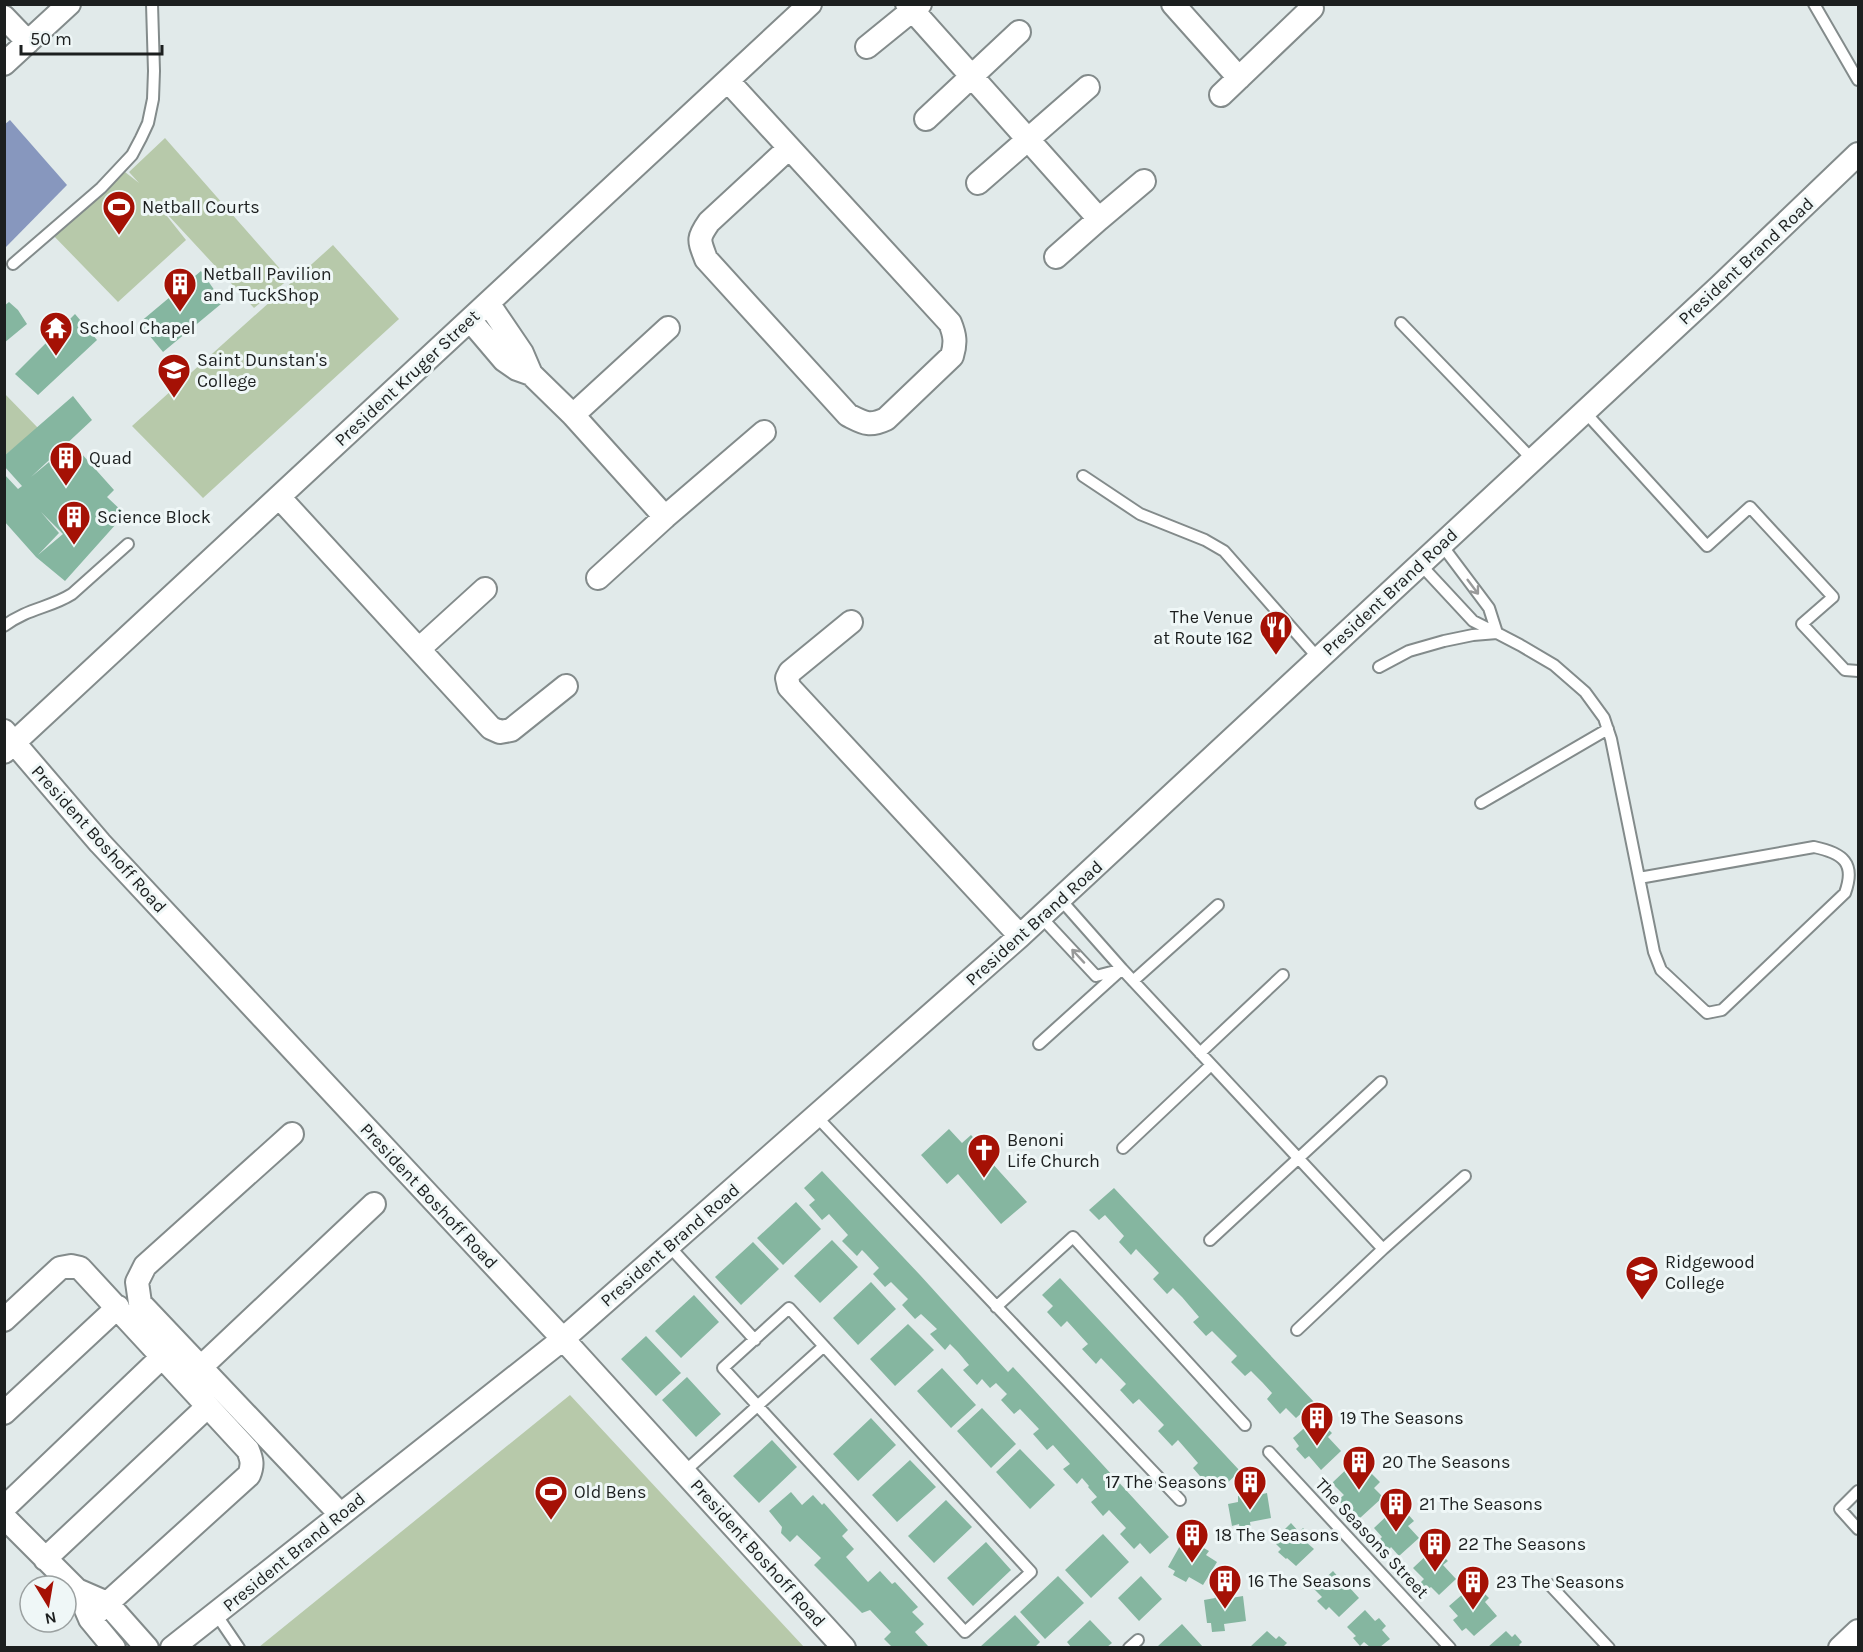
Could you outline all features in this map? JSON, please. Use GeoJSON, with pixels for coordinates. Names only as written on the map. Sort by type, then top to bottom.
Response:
{"type":"FeatureCollection","features":[{"type":"Feature","properties":{"kind":"street"},"geometry":{"type":"LineString","coordinates":[[4,64],[69,4]]}},
{"type":"Feature","properties":{"kind":"street","name":"President Kruger Street"},"geometry":{"type":"LineString","coordinates":[[8,742],[279,496],[810,4]]}},
{"type":"Feature","properties":{"kind":"street"},"geometry":{"type":"LineString","coordinates":[[1173,4],[1239,78]]}},
{"type":"Feature","properties":{"kind":"street"},"geometry":{"type":"LineString","coordinates":[[867,47],[913,7],[971,76],[1099,219]]}},
{"type":"Feature","properties":{"kind":"street"},"geometry":{"type":"LineString","coordinates":[[1221,95],[1312,8]]}},
{"type":"Feature","properties":{"kind":"street"},"geometry":{"type":"LineString","coordinates":[[4,17],[28,42]]}},
{"type":"Feature","properties":{"kind":"street"},"geometry":{"type":"LineString","coordinates":[[926,119],[1019,32]]}},
{"type":"Feature","properties":{"kind":"street"},"geometry":{"type":"LineString","coordinates":[[728,81],[950,323],[956,344],[952,356],[886,418],[874,424],[864,423],[848,415],[706,259],[700,244],[700,234],[709,222],[789,148]]}},
{"type":"Feature","properties":{"kind":"street"},"geometry":{"type":"LineString","coordinates":[[978,183],[1088,87]]}},
{"type":"Feature","properties":{"kind":"street","name":"President Brand Road"},"geometry":{"type":"LineString","coordinates":[[172,1647],[563,1339],[1061,900],[1858,156]]}},
{"type":"Feature","properties":{"kind":"street"},"geometry":{"type":"LineString","coordinates":[[1056,257],[1144,182]]}},
{"type":"Feature","properties":{"kind":"street"},"geometry":{"type":"LineString","coordinates":[[488,303],[517,344],[531,374],[573,415],[664,517]]}},
{"type":"Feature","properties":{"kind":"street"},"geometry":{"type":"LineString","coordinates":[[470,320],[504,360],[517,369],[531,374]]}},
{"type":"Feature","properties":{"kind":"street"},"geometry":{"type":"LineString","coordinates":[[573,415],[668,328]]}},
{"type":"Feature","properties":{"kind":"street"},"geometry":{"type":"LineString","coordinates":[[598,578],[664,517],[764,432]]}},
{"type":"Feature","properties":{"kind":"street"},"geometry":{"type":"LineString","coordinates":[[279,496],[491,728],[500,732],[511,730],[567,686]]}},
{"type":"Feature","properties":{"kind":"street"},"geometry":{"type":"LineString","coordinates":[[419,649],[485,589]]}},
{"type":"Feature","properties":{"kind":"street"},"geometry":{"type":"LineString","coordinates":[[851,622],[790,672],[787,678],[789,687],[1020,936]]}},
{"type":"Feature","properties":{"kind":"street","name":"President Boshoff Road"},"geometry":{"type":"LineString","coordinates":[[8,742],[563,1339],[844,1647]]}},
{"type":"Feature","properties":{"kind":"street"},"geometry":{"type":"LineString","coordinates":[[292,1134],[146,1266],[136,1282],[140,1303],[340,1514]]}},
{"type":"Feature","properties":{"kind":"street"},"geometry":{"type":"LineString","coordinates":[[201,1367],[374,1204]]}},
{"type":"Feature","properties":{"kind":"street"},"geometry":{"type":"LineString","coordinates":[[4,1320],[60,1268],[71,1266],[80,1268],[248,1450],[252,1468],[249,1475],[90,1619]]}},
{"type":"Feature","properties":{"kind":"street"},"geometry":{"type":"LineString","coordinates":[[4,1413],[117,1307]]}},
{"type":"Feature","properties":{"kind":"street"},"geometry":{"type":"LineString","coordinates":[[4,1508],[161,1358]]}},
{"type":"Feature","properties":{"kind":"street"},"geometry":{"type":"LineString","coordinates":[[45,1559],[207,1407]]}},
{"type":"Feature","properties":{"kind":"street"},"geometry":{"type":"LineString","coordinates":[[4,1517],[61,1574]]}},
{"type":"Feature","properties":{"kind":"street"},"geometry":{"type":"LineString","coordinates":[[78,1590],[106,1603],[147,1647]]}},
{"type":"Feature","properties":{"kind":"street"},"geometry":{"type":"LineString","coordinates":[[78,1590],[90,1619],[114,1647]]}},
{"type":"Feature","properties":{"kind":"street"},"geometry":{"type":"LineString","coordinates":[[1840,1647],[1858,1630]]}},
{"type":"Feature","properties":{"kind":"lane"},"geometry":{"type":"LineString","coordinates":[[13,264],[101,188],[132,155],[148,123],[153,99],[152,4]]}},
{"type":"Feature","properties":{"kind":"lane"},"geometry":{"type":"LineString","coordinates":[[1814,4],[1858,80]]}},
{"type":"Feature","properties":{"kind":"lane"},"geometry":{"type":"LineString","coordinates":[[1401,323],[1532,459]]}},
{"type":"Feature","properties":{"kind":"lane"},"geometry":{"type":"LineString","coordinates":[[1584,411],[1707,546],[1750,507],[1833,597],[1802,624],[1845,670],[1858,671]]}},
{"type":"Feature","properties":{"kind":"lane"},"geometry":{"type":"LineString","coordinates":[[1083,476],[1140,514],[1205,540],[1224,551],[1319,659]]}},
{"type":"Feature","properties":{"kind":"lane"},"geometry":{"type":"LineString","coordinates":[[4,626],[24,613],[63,600],[128,544]]}},
{"type":"Feature","properties":{"kind":"lane"},"geometry":{"type":"LineString","coordinates":[[1441,544],[1489,608],[1497,633]]}},
{"type":"Feature","properties":{"kind":"lane"},"geometry":{"type":"LineString","coordinates":[[1420,564],[1473,621],[1554,665],[1585,692],[1604,718],[1654,952],[1661,970],[1707,1013],[1722,1010],[1845,893],[1850,880],[1849,868],[1838,854],[1814,847],[1639,878]]}},
{"type":"Feature","properties":{"kind":"lane"},"geometry":{"type":"LineString","coordinates":[[1379,667],[1409,651],[1444,640],[1497,633]]}},
{"type":"Feature","properties":{"kind":"lane"},"geometry":{"type":"LineString","coordinates":[[1481,803],[1608,729]]}},
{"type":"Feature","properties":{"kind":"lane"},"geometry":{"type":"LineString","coordinates":[[1061,900],[1133,981],[1383,1249]]}},
{"type":"Feature","properties":{"kind":"lane"},"geometry":{"type":"LineString","coordinates":[[1133,981],[1218,905]]}},
{"type":"Feature","properties":{"kind":"lane"},"geometry":{"type":"LineString","coordinates":[[1041,917],[1096,976],[1122,969]]}},
{"type":"Feature","properties":{"kind":"lane"},"geometry":{"type":"LineString","coordinates":[[1039,1044],[1122,969]]}},
{"type":"Feature","properties":{"kind":"lane"},"geometry":{"type":"LineString","coordinates":[[1200,1053],[1283,975]]}},
{"type":"Feature","properties":{"kind":"lane"},"geometry":{"type":"LineString","coordinates":[[1123,1148],[1211,1065]]}},
{"type":"Feature","properties":{"kind":"lane"},"geometry":{"type":"LineString","coordinates":[[1210,1240],[1381,1082]]}},
{"type":"Feature","properties":{"kind":"lane"},"geometry":{"type":"LineString","coordinates":[[816,1116],[1179,1500]]}},
{"type":"Feature","properties":{"kind":"lane"},"geometry":{"type":"LineString","coordinates":[[1297,1330],[1465,1176]]}},
{"type":"Feature","properties":{"kind":"lane"},"geometry":{"type":"LineString","coordinates":[[996,1307],[1073,1237],[1245,1425]]}},
{"type":"Feature","properties":{"kind":"lane"},"geometry":{"type":"LineString","coordinates":[[669,1246],[755,1340]]}},
{"type":"Feature","properties":{"kind":"lane"},"geometry":{"type":"LineString","coordinates":[[789,1308],[1031,1572],[965,1632],[723,1368],[755,1340],[789,1308]]}},
{"type":"Feature","properties":{"kind":"lane"},"geometry":{"type":"LineString","coordinates":[[684,1472],[824,1346]]}},
{"type":"Feature","properties":{"kind":"lane","name":"The Seasons Street"},"geometry":{"type":"LineString","coordinates":[[1269,1452],[1450,1647]]}},
{"type":"Feature","properties":{"kind":"lane"},"geometry":{"type":"LineString","coordinates":[[1858,1491],[1840,1509],[1858,1529]]}},
{"type":"Feature","properties":{"kind":"lane"},"geometry":{"type":"LineString","coordinates":[[1550,1585],[1609,1647]]}},
{"type":"Feature","properties":{"kind":"lane"},"geometry":{"type":"LineString","coordinates":[[216,1614],[239,1647]]}},
{"type":"Feature","properties":{"kind":"lane"},"geometry":{"type":"LineString","coordinates":[[1129,1647],[1138,1640]]}},
{"type":"Feature","properties":{"kind":"green space"},"geometry":{"type":"Polygon","coordinates":[[[165,138],[289,279],[254,308],[155,201],[186,240],[118,302],[50,232],[125,172],[139,183],[129,172],[165,138]]]}},
{"type":"Feature","properties":{"kind":"green space"},"geometry":{"type":"Polygon","coordinates":[[[333,245],[399,319],[203,498],[132,426],[333,245]]]}},
{"type":"Feature","properties":{"kind":"green space"},"geometry":{"type":"Polygon","coordinates":[[[4,393],[38,428],[4,456],[4,393]]]}},
{"type":"Feature","properties":{"kind":"green space","name":"Old Bens"},"geometry":{"type":"Polygon","coordinates":[[[570,1395],[804,1647],[259,1647],[570,1395]]]}},
{"type":"Feature","properties":{"kind":"water"},"geometry":{"type":"Polygon","coordinates":[[[10,120],[67,185],[5,248],[4,125],[10,120]]]}},
{"type":"Feature","properties":{"kind":"building","name":"Netball Pavilion and TuckShop"},"geometry":{"type":"Polygon","coordinates":[[[201,271],[221,304],[163,352],[139,323],[201,271]]]}},
{"type":"Feature","properties":{"kind":"building"},"geometry":{"type":"Polygon","coordinates":[[[9,302],[18,310],[27,324],[4,343],[4,306],[9,302]]]}},
{"type":"Feature","properties":{"kind":"building","name":"School Chapel"},"geometry":{"type":"Polygon","coordinates":[[[75,314],[97,340],[38,395],[15,374],[75,314]]]}},
{"type":"Feature","properties":{"kind":"building"},"geometry":{"type":"Polygon","coordinates":[[[73,396],[92,420],[31,477],[72,443],[114,490],[107,497],[125,514],[65,581],[36,557],[4,521],[4,474],[18,489],[22,486],[4,466],[4,456],[73,396]],[[41,512],[59,533],[38,555],[63,534],[41,512]]]}},
{"type":"Feature","properties":{"kind":"building","name":"Benoni Life Church"},"geometry":{"type":"Polygon","coordinates":[[[949,1129],[962,1143],[971,1135],[985,1150],[982,1152],[1027,1202],[1001,1224],[958,1174],[947,1184],[921,1155],[949,1129]]]}},
{"type":"Feature","properties":{"kind":"building"},"geometry":{"type":"Polygon","coordinates":[[[822,1171],[1008,1372],[1013,1367],[1169,1537],[1150,1554],[1140,1543],[1134,1549],[1120,1534],[1126,1528],[1109,1510],[1103,1516],[1091,1502],[1097,1497],[1082,1478],[1077,1484],[1063,1469],[1070,1464],[1053,1445],[1047,1450],[1033,1434],[1039,1429],[1020,1409],[1014,1414],[1001,1400],[1007,1394],[996,1383],[990,1388],[982,1379],[977,1385],[963,1370],[969,1365],[958,1352],[950,1344],[945,1350],[930,1334],[937,1329],[921,1314],[915,1319],[902,1305],[908,1299],[891,1282],[885,1287],[873,1274],[879,1268],[862,1250],[857,1256],[842,1241],[848,1235],[829,1214],[822,1220],[809,1205],[815,1200],[804,1188],[822,1171]]]}},
{"type":"Feature","properties":{"kind":"building"},"geometry":{"type":"Polygon","coordinates":[[[1114,1188],[1314,1402],[1296,1418],[1286,1408],[1280,1414],[1267,1399],[1272,1393],[1262,1382],[1251,1371],[1245,1376],[1231,1362],[1237,1356],[1212,1331],[1206,1336],[1193,1322],[1199,1317],[1173,1288],[1167,1294],[1153,1279],[1159,1273],[1136,1249],[1131,1255],[1119,1242],[1124,1236],[1105,1215],[1099,1220],[1089,1210],[1114,1188]]]}},
{"type":"Feature","properties":{"kind":"building"},"geometry":{"type":"Polygon","coordinates":[[[796,1202],[821,1229],[783,1265],[757,1238],[796,1202]]]}},
{"type":"Feature","properties":{"kind":"building"},"geometry":{"type":"Polygon","coordinates":[[[832,1240],[858,1267],[820,1303],[794,1276],[832,1240]]]}},
{"type":"Feature","properties":{"kind":"building"},"geometry":{"type":"Polygon","coordinates":[[[753,1242],[779,1269],[741,1305],[715,1277],[753,1242]]]}},
{"type":"Feature","properties":{"kind":"building"},"geometry":{"type":"Polygon","coordinates":[[[1060,1278],[1240,1471],[1222,1488],[1212,1477],[1206,1483],[1193,1468],[1198,1463],[1178,1440],[1172,1446],[1158,1431],[1164,1425],[1139,1399],[1133,1404],[1120,1390],[1126,1384],[1101,1358],[1096,1364],[1082,1349],[1088,1344],[1067,1321],[1061,1327],[1047,1312],[1053,1306],[1042,1295],[1060,1278]]]}},
{"type":"Feature","properties":{"kind":"building"},"geometry":{"type":"Polygon","coordinates":[[[871,1282],[896,1309],[858,1345],[833,1318],[871,1282]]]}},
{"type":"Feature","properties":{"kind":"building"},"geometry":{"type":"Polygon","coordinates":[[[694,1295],[719,1322],[681,1358],[655,1331],[694,1295]]]}},
{"type":"Feature","properties":{"kind":"building"},"geometry":{"type":"Polygon","coordinates":[[[908,1324],[934,1350],[895,1386],[870,1359],[908,1324]]]}},
{"type":"Feature","properties":{"kind":"building"},"geometry":{"type":"Polygon","coordinates":[[[646,1336],[681,1373],[656,1396],[621,1359],[646,1336]]]}},
{"type":"Feature","properties":{"kind":"building"},"geometry":{"type":"Polygon","coordinates":[[[942,1368],[976,1405],[951,1428],[917,1391],[942,1368]]]}},
{"type":"Feature","properties":{"kind":"building"},"geometry":{"type":"Polygon","coordinates":[[[687,1377],[721,1414],[696,1437],[662,1400],[687,1377]]]}},
{"type":"Feature","properties":{"kind":"building"},"geometry":{"type":"Polygon","coordinates":[[[982,1408],[1016,1444],[991,1468],[957,1431],[982,1408]]]}},
{"type":"Feature","properties":{"kind":"building"},"geometry":{"type":"Polygon","coordinates":[[[871,1418],[896,1445],[858,1481],[833,1454],[871,1418]]]}},
{"type":"Feature","properties":{"kind":"building","name":"19 The Seasons"},"geometry":{"type":"Polygon","coordinates":[[[1311,1422],[1317,1429],[1323,1424],[1332,1433],[1328,1437],[1341,1451],[1321,1470],[1309,1456],[1305,1459],[1296,1449],[1299,1446],[1293,1438],[1311,1422]]]}},
{"type":"Feature","properties":{"kind":"building"},"geometry":{"type":"Polygon","coordinates":[[[772,1440],[797,1467],[759,1503],[733,1476],[772,1440]]]}},
{"type":"Feature","properties":{"kind":"building"},"geometry":{"type":"Polygon","coordinates":[[[1020,1449],[1055,1485],[1030,1509],[996,1472],[1020,1449]]]}},
{"type":"Feature","properties":{"kind":"building"},"geometry":{"type":"Polygon","coordinates":[[[910,1460],[936,1487],[897,1522],[872,1495],[910,1460]]]}},
{"type":"Feature","properties":{"kind":"building","name":"20 The Seasons"},"geometry":{"type":"Polygon","coordinates":[[[1353,1463],[1365,1475],[1369,1471],[1380,1482],[1374,1488],[1383,1497],[1360,1518],[1338,1500],[1344,1495],[1332,1483],[1353,1463]]]}},
{"type":"Feature","properties":{"kind":"building"},"geometry":{"type":"Polygon","coordinates":[[[791,1492],[802,1505],[813,1495],[822,1505],[824,1503],[848,1530],[842,1536],[854,1549],[846,1557],[868,1582],[880,1571],[892,1584],[895,1582],[918,1607],[912,1612],[924,1624],[915,1632],[928,1646],[892,1647],[884,1639],[891,1632],[870,1610],[862,1613],[814,1565],[821,1558],[797,1535],[790,1542],[781,1533],[782,1527],[769,1511],[791,1492]]]}},
{"type":"Feature","properties":{"kind":"building","name":"17 The Seasons"},"geometry":{"type":"Polygon","coordinates":[[[1254,1493],[1254,1496],[1267,1493],[1271,1518],[1250,1522],[1251,1529],[1240,1531],[1239,1524],[1232,1526],[1228,1504],[1238,1502],[1238,1496],[1254,1493]]]}},
{"type":"Feature","properties":{"kind":"building"},"geometry":{"type":"Polygon","coordinates":[[[946,1500],[972,1527],[934,1563],[908,1536],[946,1500]]]}},
{"type":"Feature","properties":{"kind":"building","name":"21 The Seasons"},"geometry":{"type":"Polygon","coordinates":[[[1393,1510],[1400,1517],[1405,1511],[1414,1521],[1408,1526],[1419,1538],[1399,1556],[1391,1547],[1389,1550],[1379,1540],[1382,1537],[1374,1528],[1393,1510]]]}},
{"type":"Feature","properties":{"kind":"building"},"geometry":{"type":"Polygon","coordinates":[[[1291,1523],[1299,1532],[1303,1528],[1311,1536],[1305,1541],[1314,1549],[1296,1566],[1278,1552],[1281,1549],[1273,1541],[1291,1523]]]}},
{"type":"Feature","properties":{"kind":"building"},"geometry":{"type":"Polygon","coordinates":[[[1103,1534],[1129,1562],[1091,1598],[1065,1570],[1103,1534]]]}},
{"type":"Feature","properties":{"kind":"building"},"geometry":{"type":"Polygon","coordinates":[[[986,1542],[1011,1570],[973,1606],[947,1578],[986,1542]]]}},
{"type":"Feature","properties":{"kind":"building","name":"18 The Seasons"},"geometry":{"type":"Polygon","coordinates":[[[1193,1542],[1209,1551],[1206,1555],[1217,1562],[1203,1585],[1189,1577],[1186,1582],[1173,1575],[1175,1571],[1168,1567],[1181,1544],[1189,1549],[1193,1542]]]}},
{"type":"Feature","properties":{"kind":"building","name":"22 The Seasons"},"geometry":{"type":"Polygon","coordinates":[[[1431,1551],[1437,1557],[1441,1554],[1448,1561],[1443,1565],[1456,1579],[1439,1595],[1431,1587],[1427,1590],[1420,1583],[1424,1579],[1413,1568],[1431,1551]]]}},
{"type":"Feature","properties":{"kind":"building"},"geometry":{"type":"Polygon","coordinates":[[[1333,1571],[1340,1579],[1344,1576],[1352,1585],[1349,1587],[1359,1598],[1339,1617],[1329,1607],[1326,1610],[1317,1601],[1322,1597],[1314,1589],[1333,1571]]]}},
{"type":"Feature","properties":{"kind":"building"},"geometry":{"type":"Polygon","coordinates":[[[1058,1576],[1084,1603],[1045,1639],[1020,1612],[1058,1576]]]}},
{"type":"Feature","properties":{"kind":"building"},"geometry":{"type":"Polygon","coordinates":[[[1141,1576],[1162,1599],[1139,1621],[1118,1598],[1141,1576]]]}},
{"type":"Feature","properties":{"kind":"building","name":"23 The Seasons"},"geometry":{"type":"Polygon","coordinates":[[[1471,1587],[1478,1594],[1482,1591],[1489,1598],[1485,1602],[1497,1616],[1474,1636],[1466,1628],[1462,1631],[1453,1620],[1458,1616],[1449,1606],[1471,1587]]]}},
{"type":"Feature","properties":{"kind":"building","name":"16 The Seasons"},"geometry":{"type":"Polygon","coordinates":[[[1230,1590],[1231,1598],[1243,1596],[1246,1621],[1224,1624],[1225,1631],[1212,1632],[1211,1623],[1207,1623],[1204,1600],[1215,1598],[1214,1592],[1230,1590]]]}},
{"type":"Feature","properties":{"kind":"building"},"geometry":{"type":"Polygon","coordinates":[[[1365,1610],[1375,1621],[1379,1618],[1386,1626],[1382,1630],[1390,1639],[1380,1647],[1370,1647],[1364,1642],[1360,1646],[1353,1638],[1356,1636],[1347,1627],[1365,1610]]]}},
{"type":"Feature","properties":{"kind":"building"},"geometry":{"type":"Polygon","coordinates":[[[1015,1615],[1040,1642],[1035,1647],[980,1647],[1015,1615]]]}},
{"type":"Feature","properties":{"kind":"building"},"geometry":{"type":"Polygon","coordinates":[[[1090,1620],[1112,1643],[1107,1647],[1071,1647],[1067,1642],[1090,1620]]]}},
{"type":"Feature","properties":{"kind":"building"},"geometry":{"type":"Polygon","coordinates":[[[1182,1624],[1203,1647],[1158,1646],[1182,1624]]]}},
{"type":"Feature","properties":{"kind":"building"},"geometry":{"type":"Polygon","coordinates":[[[1267,1631],[1276,1639],[1279,1636],[1287,1643],[1283,1647],[1250,1647],[1267,1631]]]}},
{"type":"Feature","properties":{"kind":"building"},"geometry":{"type":"Polygon","coordinates":[[[1506,1631],[1512,1637],[1515,1634],[1522,1642],[1519,1645],[1521,1647],[1488,1647],[1506,1631]]]}},
{"type":"Feature","properties":{"kind":"place","name":"Netball Courts"},"geometry":{"type":"Point","coordinates":[119,236]}},
{"type":"Feature","properties":{"kind":"place","name":"Netball Pavilion and TuckShop"},"geometry":{"type":"Point","coordinates":[180,313]}},
{"type":"Feature","properties":{"kind":"place","name":"School Chapel"},"geometry":{"type":"Point","coordinates":[56,357]}},
{"type":"Feature","properties":{"kind":"place","name":"Saint Dunstan's College"},"geometry":{"type":"Point","coordinates":[174,399]}},
{"type":"Feature","properties":{"kind":"place","name":"Quad"},"geometry":{"type":"Point","coordinates":[66,487]}},
{"type":"Feature","properties":{"kind":"place","name":"Science Block"},"geometry":{"type":"Point","coordinates":[74,546]}},
{"type":"Feature","properties":{"kind":"place","name":"The Venue at Route 162"},"geometry":{"type":"Point","coordinates":[1276,656]}},
{"type":"Feature","properties":{"kind":"place","name":"Benoni Life Church"},"geometry":{"type":"Point","coordinates":[984,1179]}},
{"type":"Feature","properties":{"kind":"place","name":"Ridgewood College"},"geometry":{"type":"Point","coordinates":[1642,1301]}},
{"type":"Feature","properties":{"kind":"place","name":"19 The Seasons"},"geometry":{"type":"Point","coordinates":[1317,1447]}},
{"type":"Feature","properties":{"kind":"place","name":"20 The Seasons"},"geometry":{"type":"Point","coordinates":[1359,1491]}},
{"type":"Feature","properties":{"kind":"place","name":"17 The Seasons"},"geometry":{"type":"Point","coordinates":[1250,1511]}},
{"type":"Feature","properties":{"kind":"place","name":"Old Bens"},"geometry":{"type":"Point","coordinates":[551,1521]}},
{"type":"Feature","properties":{"kind":"place","name":"21 The Seasons"},"geometry":{"type":"Point","coordinates":[1396,1533]}},
{"type":"Feature","properties":{"kind":"place","name":"18 The Seasons"},"geometry":{"type":"Point","coordinates":[1192,1564]}},
{"type":"Feature","properties":{"kind":"place","name":"22 The Seasons"},"geometry":{"type":"Point","coordinates":[1435,1573]}},
{"type":"Feature","properties":{"kind":"place","name":"16 The Seasons"},"geometry":{"type":"Point","coordinates":[1225,1610]}},
{"type":"Feature","properties":{"kind":"place","name":"23 The Seasons"},"geometry":{"type":"Point","coordinates":[1473,1611]}}]}
